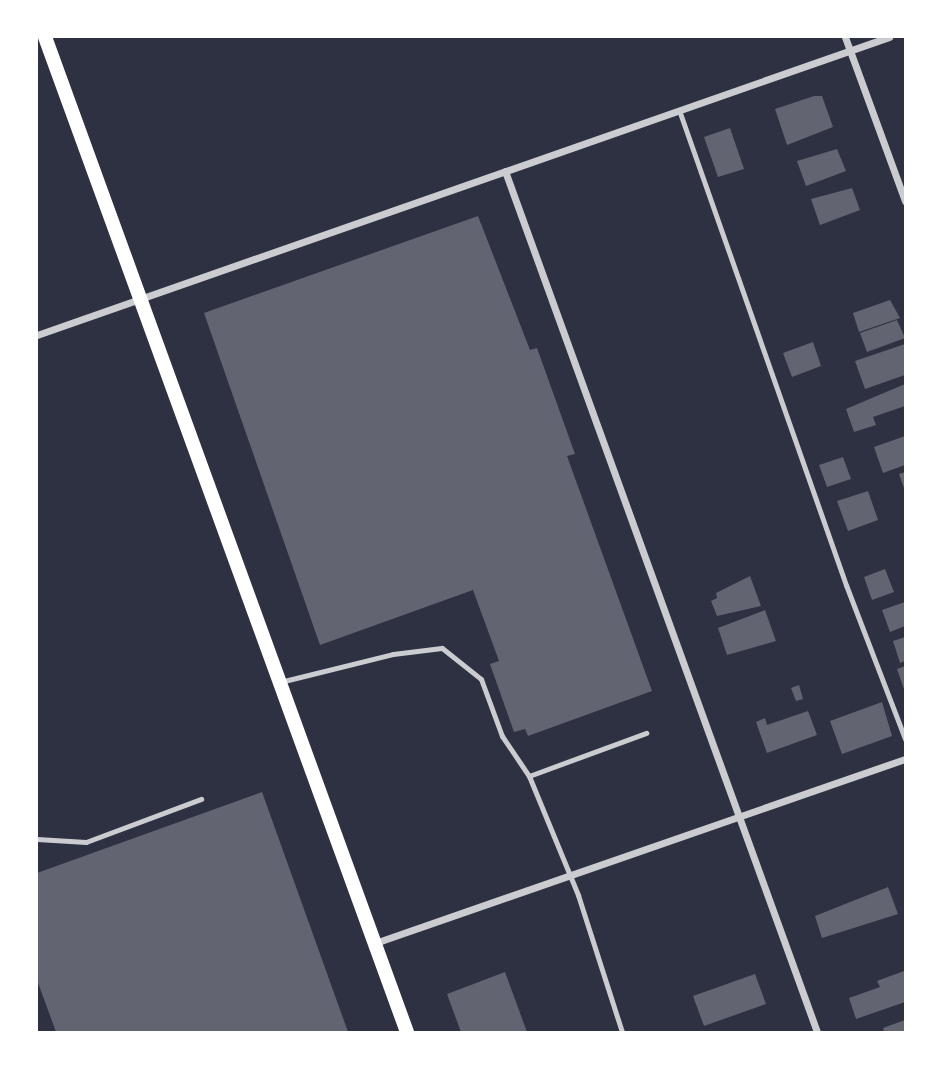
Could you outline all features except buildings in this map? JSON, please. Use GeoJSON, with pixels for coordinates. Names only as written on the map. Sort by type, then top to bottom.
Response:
{"type":"FeatureCollection","features":[{"type":"Feature","properties":{"kind":"main road"},"geometry":{"type":"LineString","coordinates":[[45,37],[407,1032]]}},
{"type":"Feature","properties":{"kind":"street"},"geometry":{"type":"LineString","coordinates":[[845,37],[905,201]]}},
{"type":"Feature","properties":{"kind":"street"},"geometry":{"type":"LineString","coordinates":[[37,335],[889,37]]}},
{"type":"Feature","properties":{"kind":"street"},"geometry":{"type":"LineString","coordinates":[[505,171],[817,1032]]}},
{"type":"Feature","properties":{"kind":"street"},"geometry":{"type":"LineString","coordinates":[[375,943],[905,759]]}},
{"type":"Feature","properties":{"kind":"lane"},"geometry":{"type":"LineString","coordinates":[[679,110],[846,586],[905,739]]}},
{"type":"Feature","properties":{"kind":"lane"},"geometry":{"type":"LineString","coordinates":[[280,682],[393,654],[442,648],[481,679],[502,736],[529,776],[568,875],[622,1032]]}},
{"type":"Feature","properties":{"kind":"lane"},"geometry":{"type":"LineString","coordinates":[[529,776],[646,733]]}},
{"type":"Feature","properties":{"kind":"lane"},"geometry":{"type":"LineString","coordinates":[[37,839],[86,842],[201,799]]}}]}
